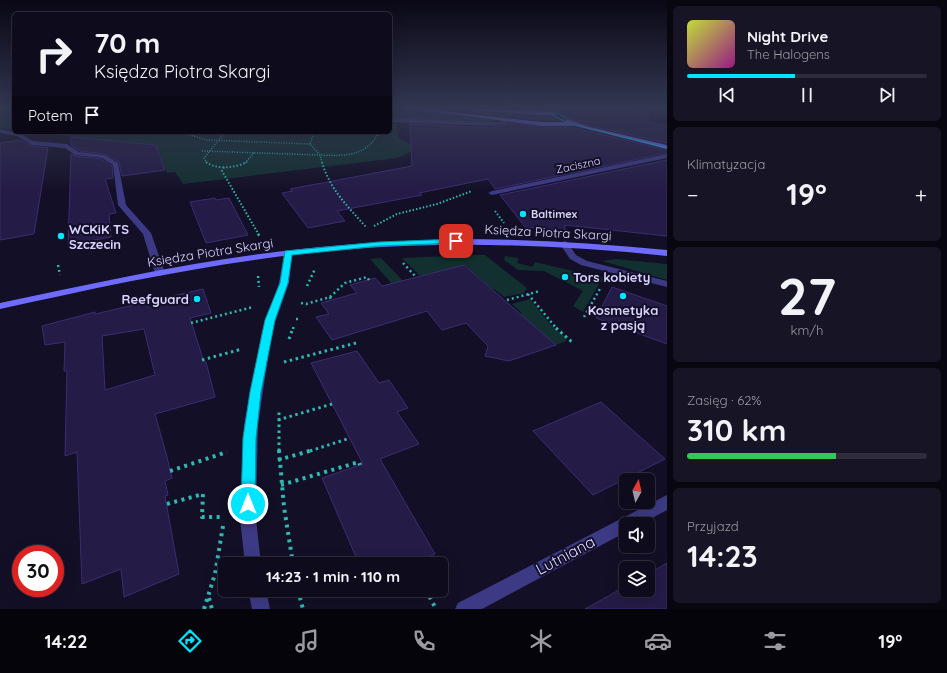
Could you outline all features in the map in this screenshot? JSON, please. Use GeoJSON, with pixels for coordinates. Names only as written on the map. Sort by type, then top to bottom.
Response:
{"type":"FeatureCollection","features":[{"type":"Feature","properties":{"kind":"street"},"geometry":{"type":"LineString","coordinates":[[20,135],[32,143],[67,146],[76,154],[107,158],[116,164],[122,205],[147,233],[160,273]]}},
{"type":"Feature","properties":{"kind":"street"},"geometry":{"type":"LineString","coordinates":[[621,135],[667,147]]}},
{"type":"Feature","properties":{"kind":"street","name":"Zaciszna"},"geometry":{"type":"LineString","coordinates":[[492,193],[667,156]]}},
{"type":"Feature","properties":{"kind":"street","name":"Księdza Piotra Skargi"},"geometry":{"type":"LineString","coordinates":[[0,306],[160,273],[228,261],[349,246],[436,241],[498,241],[564,244],[667,253]]}},
{"type":"Feature","properties":{"kind":"street"},"geometry":{"type":"LineString","coordinates":[[564,244],[573,257],[584,262],[667,284]]}},
{"type":"Feature","properties":{"kind":"street"},"geometry":{"type":"LineString","coordinates":[[252,557],[248,519],[251,425],[267,331],[284,283],[288,253]]}},
{"type":"Feature","properties":{"kind":"street","name":"Lutniana"},"geometry":{"type":"LineString","coordinates":[[464,609],[667,502]]}},
{"type":"Feature","properties":{"kind":"street"},"geometry":{"type":"LineString","coordinates":[[258,597],[261,609]]}},
{"type":"Feature","properties":{"kind":"path"},"geometry":{"type":"LineString","coordinates":[[192,135],[207,140],[310,144],[320,155],[325,174],[341,199],[362,224]]}},
{"type":"Feature","properties":{"kind":"path"},"geometry":{"type":"LineString","coordinates":[[222,135],[204,158],[207,163],[224,167],[245,163],[250,160],[254,153]]}},
{"type":"Feature","properties":{"kind":"path"},"geometry":{"type":"LineString","coordinates":[[310,144],[313,135]]}},
{"type":"Feature","properties":{"kind":"path"},"geometry":{"type":"LineString","coordinates":[[202,151],[344,155],[357,153],[372,144],[377,135]]}},
{"type":"Feature","properties":{"kind":"path"},"geometry":{"type":"LineString","coordinates":[[224,167],[222,171],[258,233]]}},
{"type":"Feature","properties":{"kind":"path"},"geometry":{"type":"LineString","coordinates":[[382,219],[402,211],[435,205],[470,191]]}},
{"type":"Feature","properties":{"kind":"path"},"geometry":{"type":"LineString","coordinates":[[402,263],[416,277]]}},
{"type":"Feature","properties":{"kind":"path"},"geometry":{"type":"LineString","coordinates":[[58,265],[60,277]]}},
{"type":"Feature","properties":{"kind":"path"},"geometry":{"type":"LineString","coordinates":[[305,292],[314,269]]}},
{"type":"Feature","properties":{"kind":"path"},"geometry":{"type":"LineString","coordinates":[[301,303],[306,304],[331,299],[345,283],[354,279],[367,277],[369,280]]}},
{"type":"Feature","properties":{"kind":"path"},"geometry":{"type":"LineString","coordinates":[[584,317],[603,284]]}},
{"type":"Feature","properties":{"kind":"path"},"geometry":{"type":"LineString","coordinates":[[507,300],[540,291]]}},
{"type":"Feature","properties":{"kind":"path"},"geometry":{"type":"LineString","coordinates":[[528,294],[552,324],[572,342]]}},
{"type":"Feature","properties":{"kind":"path"},"geometry":{"type":"LineString","coordinates":[[299,308],[303,298]]}},
{"type":"Feature","properties":{"kind":"path"},"geometry":{"type":"LineString","coordinates":[[192,323],[253,307]]}},
{"type":"Feature","properties":{"kind":"path"},"geometry":{"type":"LineString","coordinates":[[289,342],[297,313]]}},
{"type":"Feature","properties":{"kind":"path"},"geometry":{"type":"LineString","coordinates":[[296,318],[301,319]]}},
{"type":"Feature","properties":{"kind":"path"},"geometry":{"type":"LineString","coordinates":[[284,362],[356,343]]}},
{"type":"Feature","properties":{"kind":"path"},"geometry":{"type":"LineString","coordinates":[[202,360],[246,348]]}},
{"type":"Feature","properties":{"kind":"path"},"geometry":{"type":"LineString","coordinates":[[283,368],[286,354]]}},
{"type":"Feature","properties":{"kind":"path"},"geometry":{"type":"LineString","coordinates":[[278,420],[332,404]]}},
{"type":"Feature","properties":{"kind":"path"},"geometry":{"type":"LineString","coordinates":[[279,407],[278,460],[292,557]]}},
{"type":"Feature","properties":{"kind":"path"},"geometry":{"type":"LineString","coordinates":[[278,460],[350,438]]}},
{"type":"Feature","properties":{"kind":"path"},"geometry":{"type":"LineString","coordinates":[[170,471],[228,452]]}},
{"type":"Feature","properties":{"kind":"path"},"geometry":{"type":"LineString","coordinates":[[281,484],[319,475],[359,462],[360,464]]}},
{"type":"Feature","properties":{"kind":"path"},"geometry":{"type":"LineString","coordinates":[[167,504],[203,494],[202,517],[224,517]]}},
{"type":"Feature","properties":{"kind":"path"},"geometry":{"type":"LineString","coordinates":[[209,597],[212,609]]}},
{"type":"Feature","properties":{"kind":"path"},"geometry":{"type":"LineString","coordinates":[[300,597],[303,609]]}},
{"type":"Feature","properties":{"kind":"path"},"geometry":{"type":"LineString","coordinates":[[430,597],[436,609]]}},
{"type":"Feature","properties":{"kind":"green space"},"geometry":{"type":"Polygon","coordinates":[[[63,135],[398,135],[398,137],[417,149],[397,158],[183,184],[175,172],[167,173],[157,146],[63,135]]]}},
{"type":"Feature","properties":{"kind":"green space"},"geometry":{"type":"Polygon","coordinates":[[[485,255],[527,288],[524,293],[504,297],[492,289],[465,265],[420,276],[402,258],[485,255]]]}},
{"type":"Feature","properties":{"kind":"green space"},"geometry":{"type":"Polygon","coordinates":[[[505,256],[519,258],[517,263],[533,267],[535,262],[612,280],[610,283],[600,282],[583,312],[573,306],[583,291],[544,271],[518,270],[504,260],[505,256]]]}},
{"type":"Feature","properties":{"kind":"green space"},"geometry":{"type":"Polygon","coordinates":[[[381,258],[403,281],[392,284],[370,259],[381,258]]]}},
{"type":"Feature","properties":{"kind":"green space"},"geometry":{"type":"Polygon","coordinates":[[[616,259],[667,264],[667,280],[602,261],[616,259]]]}},
{"type":"Feature","properties":{"kind":"green space"},"geometry":{"type":"Polygon","coordinates":[[[530,299],[550,324],[566,338],[566,341],[556,345],[520,314],[522,313],[512,304],[530,299]]]}},
{"type":"Feature","properties":{"kind":"building"},"geometry":{"type":"Polygon","coordinates":[[[411,135],[606,135],[667,150],[667,153],[495,189],[488,179],[419,193],[422,195],[337,211],[345,221],[308,228],[282,193],[293,191],[290,189],[412,166],[411,135]]]}},
{"type":"Feature","properties":{"kind":"building"},"geometry":{"type":"Polygon","coordinates":[[[633,135],[667,135],[667,143],[633,135]]]}},
{"type":"Feature","properties":{"kind":"building"},"geometry":{"type":"Polygon","coordinates":[[[71,137],[156,145],[165,170],[122,176],[119,162],[105,154],[80,151],[71,145],[71,137]]]}},
{"type":"Feature","properties":{"kind":"building"},"geometry":{"type":"Polygon","coordinates":[[[20,140],[32,146],[48,148],[34,234],[0,240],[0,143],[20,140]]]}},
{"type":"Feature","properties":{"kind":"building"},"geometry":{"type":"Polygon","coordinates":[[[71,154],[75,156],[101,159],[112,166],[113,178],[105,179],[116,213],[109,214],[111,237],[68,245],[71,154]]]}},
{"type":"Feature","properties":{"kind":"building"},"geometry":{"type":"Polygon","coordinates":[[[667,160],[667,236],[564,225],[566,230],[525,227],[500,195],[667,160]]]}},
{"type":"Feature","properties":{"kind":"building"},"geometry":{"type":"Polygon","coordinates":[[[215,198],[216,200],[229,198],[248,235],[206,243],[190,202],[215,198]]]}},
{"type":"Feature","properties":{"kind":"building"},"geometry":{"type":"Polygon","coordinates":[[[464,265],[556,345],[509,361],[485,356],[488,346],[466,323],[442,330],[427,311],[332,340],[316,317],[329,314],[321,303],[357,293],[350,285],[375,278],[382,286],[464,265]]]}},
{"type":"Feature","properties":{"kind":"building"},"geometry":{"type":"Polygon","coordinates":[[[612,287],[667,306],[667,344],[596,318],[612,287]]]}},
{"type":"Feature","properties":{"kind":"building"},"geometry":{"type":"Polygon","coordinates":[[[203,289],[211,313],[190,318],[204,362],[206,362],[215,397],[155,414],[172,478],[165,481],[168,495],[165,496],[179,574],[124,597],[121,569],[82,584],[77,452],[65,456],[67,371],[64,371],[65,342],[45,345],[42,326],[95,312],[95,314],[203,289]],[[144,329],[102,336],[105,390],[155,375],[144,329]]]}},
{"type":"Feature","properties":{"kind":"building"},"geometry":{"type":"Polygon","coordinates":[[[357,351],[379,383],[389,380],[408,408],[397,412],[419,444],[380,459],[435,554],[429,557],[356,557],[322,478],[363,464],[311,363],[357,351]]]}},
{"type":"Feature","properties":{"kind":"building"},"geometry":{"type":"Polygon","coordinates":[[[601,402],[665,459],[637,473],[619,473],[619,482],[593,495],[533,431],[601,402]]]}},
{"type":"Feature","properties":{"kind":"building"},"geometry":{"type":"Polygon","coordinates":[[[667,563],[667,609],[585,609],[619,590],[619,597],[655,597],[655,570],[667,563]]]}},
{"type":"Feature","properties":{"kind":"tram line"},"geometry":{"type":"LineString","coordinates":[[617,135],[667,148]]}},
{"type":"Feature","properties":{"kind":"place","name":"Baltimex"},"geometry":{"type":"Point","coordinates":[523,214]}},
{"type":"Feature","properties":{"kind":"place","name":"WCKiK TS Szczecin"},"geometry":{"type":"Point","coordinates":[61,236]}},
{"type":"Feature","properties":{"kind":"place","name":"Tors kobiety"},"geometry":{"type":"Point","coordinates":[565,277]}},
{"type":"Feature","properties":{"kind":"place","name":"Kosmetyka z pasją"},"geometry":{"type":"Point","coordinates":[623,296]}},
{"type":"Feature","properties":{"kind":"place","name":"Reefguard"},"geometry":{"type":"Point","coordinates":[197,299]}},
{"type":"Feature","properties":{"kind":"route"},"geometry":{"type":"LineString","coordinates":[[248,504],[250,438],[255,392],[267,331],[278,296],[284,283],[288,253],[349,246],[456,241]]}}]}
